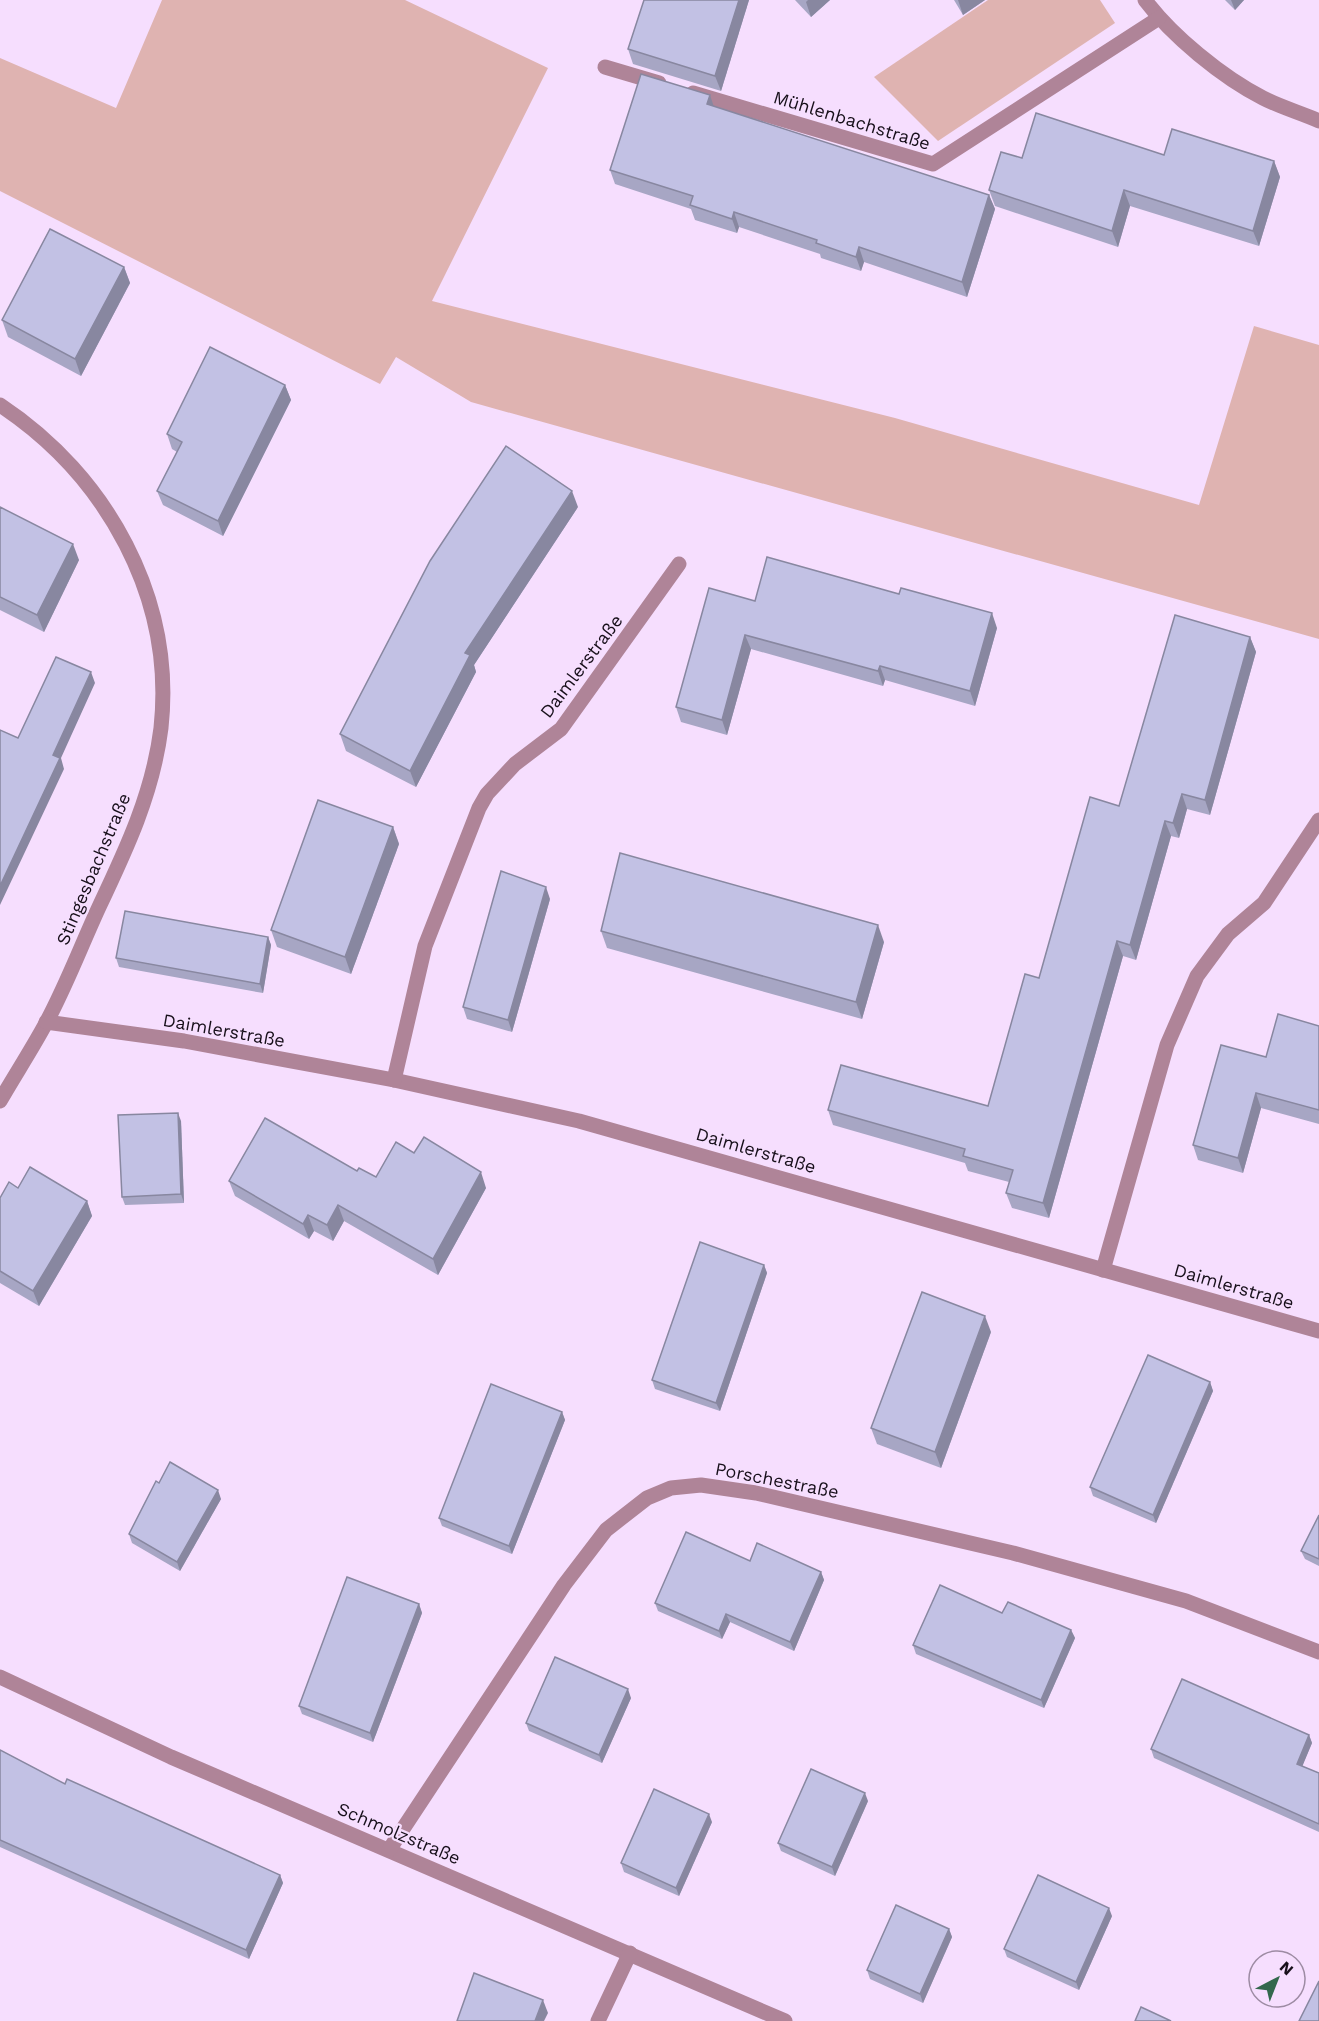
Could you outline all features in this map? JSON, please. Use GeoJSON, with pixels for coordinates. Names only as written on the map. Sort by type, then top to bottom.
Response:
{"type":"FeatureCollection","features":[{"type":"Feature","properties":{"kind":"street"},"geometry":{"type":"LineString","coordinates":[[1145,0],[1159,18],[1208,61],[1262,98],[1319,121]]}},
{"type":"Feature","properties":{"kind":"street","name":"Mühlenbachstraße"},"geometry":{"type":"LineString","coordinates":[[605,67],[933,164],[1159,18]]}},
{"type":"Feature","properties":{"kind":"street","name":"Stingesbachstraße"},"geometry":{"type":"LineString","coordinates":[[0,405],[61,453],[88,484],[116,524],[149,599],[163,680],[160,729],[150,781],[137,825],[46,1022],[0,1101]]}},
{"type":"Feature","properties":{"kind":"street","name":"Daimlerstraße"},"geometry":{"type":"LineString","coordinates":[[394,1080],[426,946],[479,808],[492,788],[515,764],[561,729],[679,564]]}},
{"type":"Feature","properties":{"kind":"street"},"geometry":{"type":"LineString","coordinates":[[1103,1270],[1167,1045],[1193,986],[1228,934],[1264,903],[1319,820]]}},
{"type":"Feature","properties":{"kind":"street","name":"Daimlerstraße"},"geometry":{"type":"LineString","coordinates":[[46,1022],[184,1041],[394,1080],[579,1121],[1319,1331]]}},
{"type":"Feature","properties":{"kind":"street","name":"Porschestraße"},"geometry":{"type":"LineString","coordinates":[[389,1850],[564,1585],[606,1530],[647,1498],[671,1488],[701,1485],[756,1493],[1013,1553],[1186,1601],[1319,1652]]}},
{"type":"Feature","properties":{"kind":"street","name":"Schmolzstraße"},"geometry":{"type":"LineString","coordinates":[[0,1677],[171,1757],[785,2021]]}},
{"type":"Feature","properties":{"kind":"street"},"geometry":{"type":"LineString","coordinates":[[598,2021],[630,1953]]}},
{"type":"Feature","properties":{"kind":"shaded area"},"geometry":{"type":"Polygon","coordinates":[[[162,0],[405,0],[548,68],[432,301],[895,418],[1199,505],[1254,326],[1319,345],[1319,639],[471,402],[396,357],[380,384],[0,191],[0,58],[116,108],[162,0]]]}},
{"type":"Feature","properties":{"kind":"shaded area"},"geometry":{"type":"Polygon","coordinates":[[[988,0],[1100,0],[1115,23],[938,141],[874,77],[988,0]]]}},
{"type":"Feature","properties":{"kind":"building"},"geometry":{"type":"Polygon","coordinates":[[[644,0],[739,0],[715,76],[628,49],[644,0]]]}},
{"type":"Feature","properties":{"kind":"building"},"geometry":{"type":"Polygon","coordinates":[[[641,74],[710,95],[707,104],[989,195],[962,282],[859,247],[856,257],[816,243],[817,240],[734,212],[732,219],[690,205],[693,196],[610,170],[641,74]]]}},
{"type":"Feature","properties":{"kind":"building"},"geometry":{"type":"Polygon","coordinates":[[[1036,113],[1164,155],[1172,129],[1274,161],[1253,231],[1124,190],[1112,231],[989,190],[1001,152],[1022,158],[1036,113]]]}},
{"type":"Feature","properties":{"kind":"building"},"geometry":{"type":"Polygon","coordinates":[[[50,229],[124,267],[75,359],[2,320],[50,229]]]}},
{"type":"Feature","properties":{"kind":"building"},"geometry":{"type":"Polygon","coordinates":[[[210,347],[285,385],[218,521],[157,491],[182,442],[167,434],[210,347]]]}},
{"type":"Feature","properties":{"kind":"building"},"geometry":{"type":"Polygon","coordinates":[[[506,446],[572,491],[465,653],[470,655],[410,771],[340,734],[430,561],[506,446]]]}},
{"type":"Feature","properties":{"kind":"building"},"geometry":{"type":"Polygon","coordinates":[[[0,507],[73,544],[37,615],[0,597],[0,507]]]}},
{"type":"Feature","properties":{"kind":"building"},"geometry":{"type":"Polygon","coordinates":[[[767,557],[899,594],[901,588],[992,613],[970,691],[880,666],[878,671],[745,635],[722,720],[676,707],[709,588],[755,601],[767,557]]]}},
{"type":"Feature","properties":{"kind":"building"},"geometry":{"type":"Polygon","coordinates":[[[1175,615],[1250,637],[1205,800],[1182,794],[1173,823],[1165,821],[1130,945],[1117,941],[1043,1203],[1006,1193],[1013,1170],[963,1156],[965,1149],[828,1110],[841,1065],[988,1106],[1025,974],[1039,978],[1090,797],[1119,806],[1175,615]]]}},
{"type":"Feature","properties":{"kind":"building"},"geometry":{"type":"Polygon","coordinates":[[[56,657],[91,672],[53,755],[60,758],[0,886],[0,730],[18,738],[56,657]]]}},
{"type":"Feature","properties":{"kind":"building"},"geometry":{"type":"Polygon","coordinates":[[[318,800],[393,827],[345,957],[271,930],[318,800]]]}},
{"type":"Feature","properties":{"kind":"building"},"geometry":{"type":"Polygon","coordinates":[[[620,853],[878,925],[856,1002],[601,931],[620,853]]]}},
{"type":"Feature","properties":{"kind":"building"},"geometry":{"type":"Polygon","coordinates":[[[501,871],[546,887],[508,1020],[463,1007],[501,871]]]}},
{"type":"Feature","properties":{"kind":"building"},"geometry":{"type":"Polygon","coordinates":[[[125,911],[268,937],[260,984],[116,958],[125,911]]]}},
{"type":"Feature","properties":{"kind":"building"},"geometry":{"type":"Polygon","coordinates":[[[1278,1014],[1319,1026],[1319,1110],[1256,1093],[1238,1158],[1193,1145],[1221,1045],[1266,1057],[1278,1014]]]}},
{"type":"Feature","properties":{"kind":"building"},"geometry":{"type":"Polygon","coordinates":[[[178,1113],[181,1194],[122,1197],[118,1115],[178,1113]]]}},
{"type":"Feature","properties":{"kind":"building"},"geometry":{"type":"Polygon","coordinates":[[[265,1118],[357,1171],[359,1168],[376,1177],[396,1142],[414,1153],[424,1137],[481,1172],[433,1259],[338,1205],[327,1225],[308,1215],[303,1224],[229,1181],[265,1118]]]}},
{"type":"Feature","properties":{"kind":"building"},"geometry":{"type":"Polygon","coordinates":[[[30,1167],[87,1201],[33,1291],[0,1271],[0,1198],[9,1182],[18,1188],[30,1167]]]}},
{"type":"Feature","properties":{"kind":"building"},"geometry":{"type":"Polygon","coordinates":[[[700,1242],[764,1265],[716,1403],[652,1380],[700,1242]]]}},
{"type":"Feature","properties":{"kind":"building"},"geometry":{"type":"Polygon","coordinates":[[[922,1292],[985,1316],[935,1452],[871,1428],[922,1292]]]}},
{"type":"Feature","properties":{"kind":"building"},"geometry":{"type":"Polygon","coordinates":[[[1148,1355],[1210,1382],[1153,1515],[1090,1487],[1148,1355]]]}},
{"type":"Feature","properties":{"kind":"building"},"geometry":{"type":"Polygon","coordinates":[[[491,1384],[562,1412],[509,1546],[439,1518],[491,1384]]]}},
{"type":"Feature","properties":{"kind":"building"},"geometry":{"type":"Polygon","coordinates":[[[170,1462],[218,1490],[177,1562],[129,1534],[156,1481],[159,1483],[170,1462]]]}},
{"type":"Feature","properties":{"kind":"building"},"geometry":{"type":"Polygon","coordinates":[[[1319,1515],[1319,1559],[1301,1551],[1319,1515]]]}},
{"type":"Feature","properties":{"kind":"building"},"geometry":{"type":"Polygon","coordinates":[[[686,1532],[750,1561],[757,1543],[821,1572],[790,1642],[726,1614],[719,1631],[655,1603],[686,1532]]]}},
{"type":"Feature","properties":{"kind":"building"},"geometry":{"type":"Polygon","coordinates":[[[347,1577],[419,1604],[370,1733],[299,1706],[347,1577]]]}},
{"type":"Feature","properties":{"kind":"building"},"geometry":{"type":"Polygon","coordinates":[[[940,1585],[1002,1613],[1008,1602],[1071,1630],[1041,1700],[913,1645],[940,1585]]]}},
{"type":"Feature","properties":{"kind":"building"},"geometry":{"type":"Polygon","coordinates":[[[555,1657],[628,1689],[599,1755],[526,1723],[555,1657]]]}},
{"type":"Feature","properties":{"kind":"building"},"geometry":{"type":"Polygon","coordinates":[[[1182,1679],[1309,1735],[1297,1764],[1319,1773],[1319,1824],[1151,1749],[1182,1679]]]}},
{"type":"Feature","properties":{"kind":"building"},"geometry":{"type":"Polygon","coordinates":[[[0,1750],[65,1784],[67,1779],[280,1875],[246,1950],[0,1840],[0,1750]]]}},
{"type":"Feature","properties":{"kind":"building"},"geometry":{"type":"Polygon","coordinates":[[[811,1769],[865,1793],[832,1867],[778,1843],[811,1769]]]}},
{"type":"Feature","properties":{"kind":"building"},"geometry":{"type":"Polygon","coordinates":[[[654,1789],[709,1814],[676,1888],[621,1863],[654,1789]]]}},
{"type":"Feature","properties":{"kind":"building"},"geometry":{"type":"Polygon","coordinates":[[[1038,1875],[1109,1908],[1076,1982],[1004,1949],[1038,1875]]]}},
{"type":"Feature","properties":{"kind":"building"},"geometry":{"type":"Polygon","coordinates":[[[896,1905],[949,1929],[920,1994],[867,1970],[896,1905]]]}},
{"type":"Feature","properties":{"kind":"building"},"geometry":{"type":"Polygon","coordinates":[[[474,1973],[543,2000],[535,2021],[457,2021],[474,1973]]]}},
{"type":"Feature","properties":{"kind":"building"},"geometry":{"type":"Polygon","coordinates":[[[1319,1981],[1319,2021],[1299,2021],[1319,1981]]]}},
{"type":"Feature","properties":{"kind":"building"},"geometry":{"type":"Polygon","coordinates":[[[1141,2007],[1171,2021],[1135,2021],[1141,2007]]]}}]}
